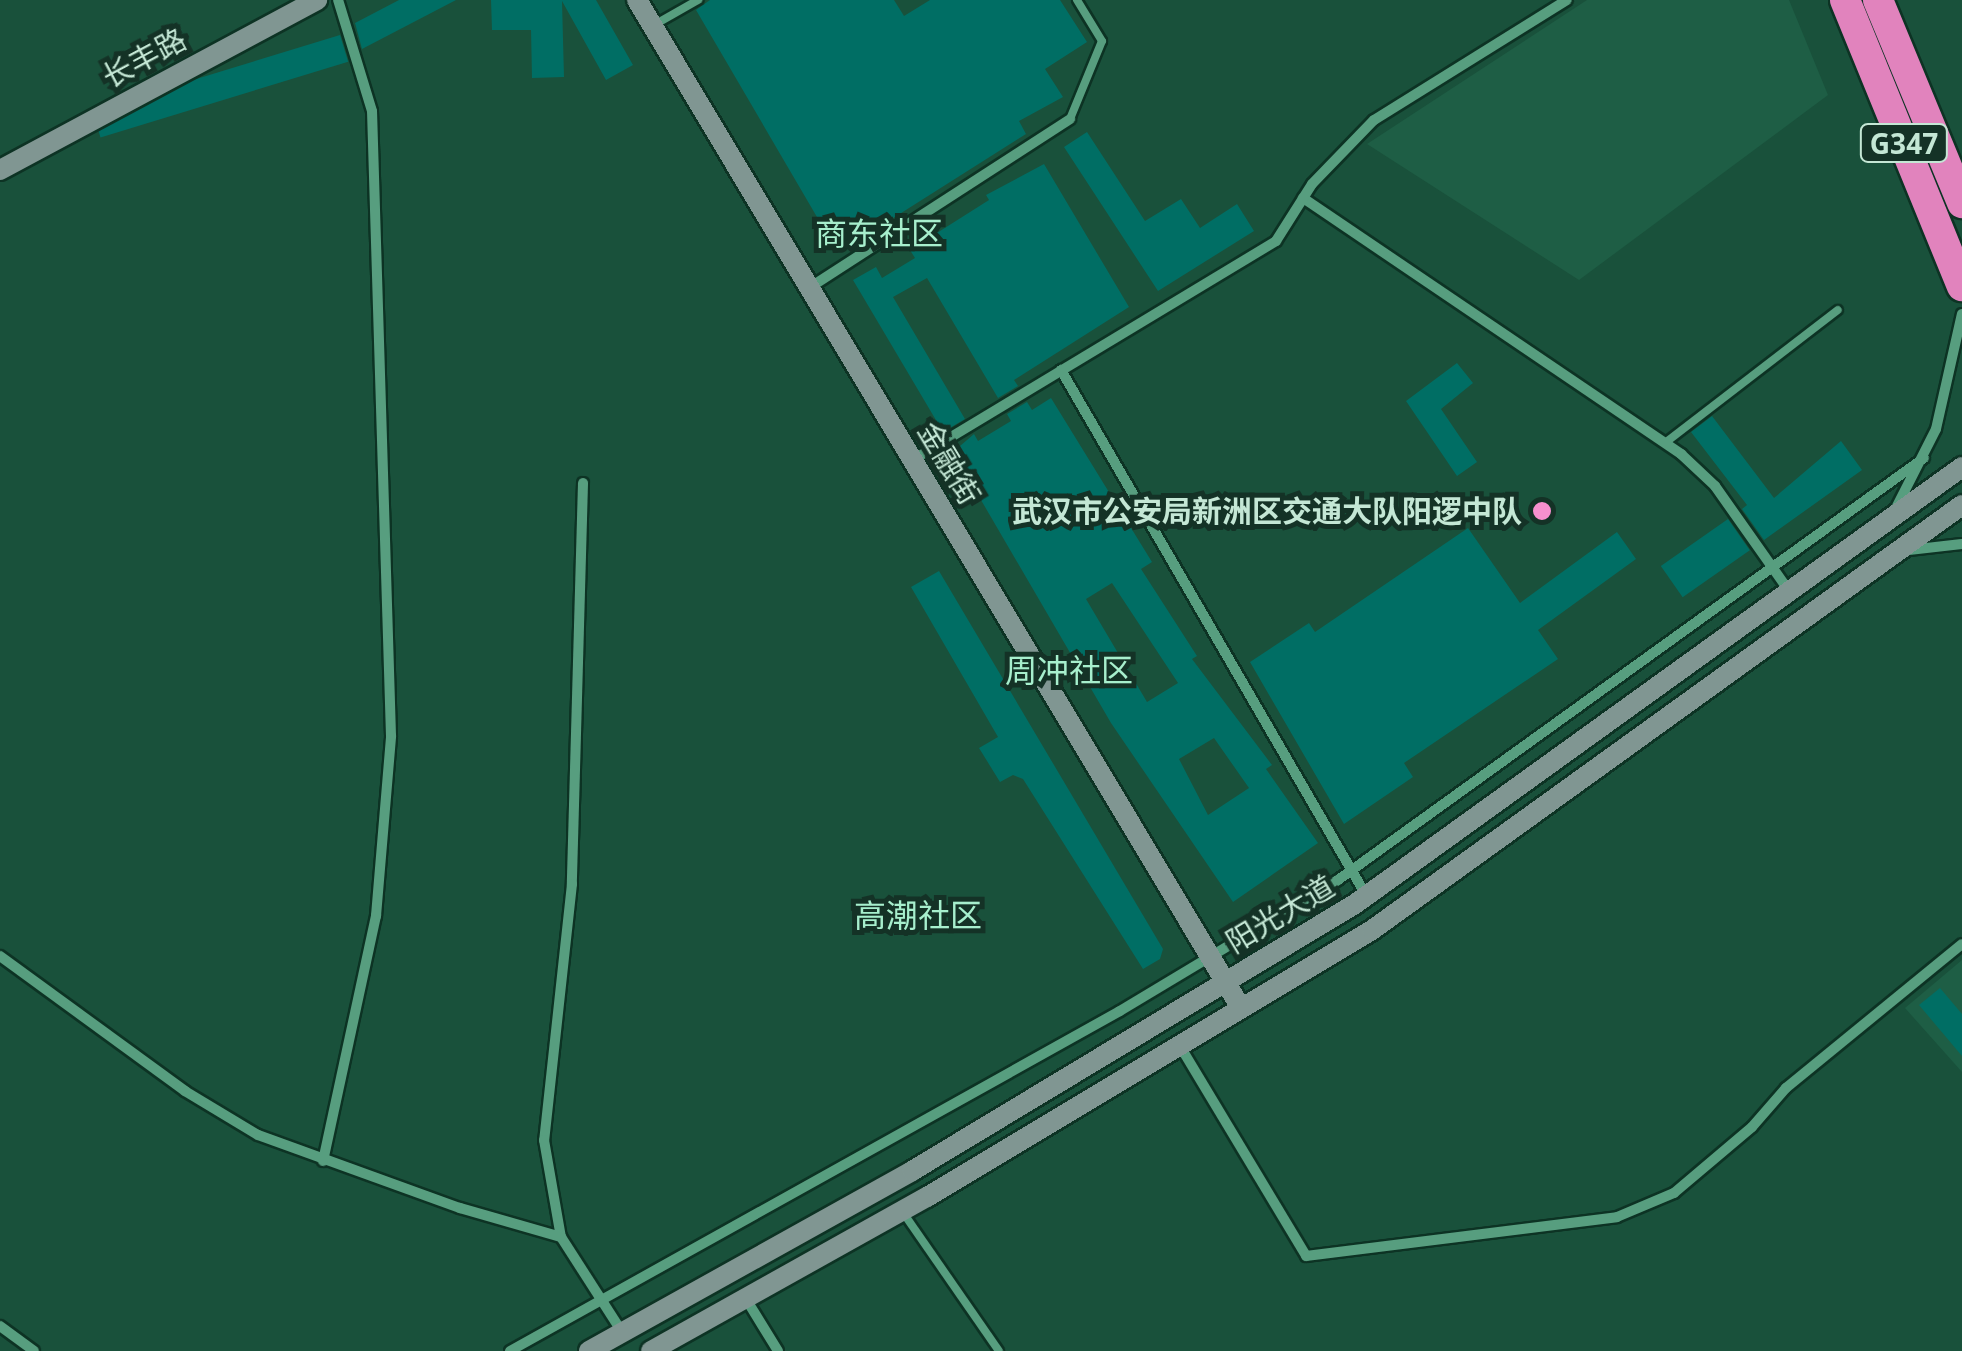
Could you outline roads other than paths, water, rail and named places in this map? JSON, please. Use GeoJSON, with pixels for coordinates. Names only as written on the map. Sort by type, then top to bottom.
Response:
{"type":"FeatureCollection","features":[{"type":"Feature","properties":{"kind":"highway","name":"G347"},"geometry":{"type":"LineString","coordinates":[[1845,0],[1962,286]]}},
{"type":"Feature","properties":{"kind":"highway","name":"G347"},"geometry":{"type":"LineString","coordinates":[[1878,0],[1962,203]]}},
{"type":"Feature","properties":{"kind":"main road","name":"长丰路"},"geometry":{"type":"LineString","coordinates":[[0,170],[317,0]]}},
{"type":"Feature","properties":{"kind":"main road","name":"金融街"},"geometry":{"type":"LineString","coordinates":[[637,0],[1241,1008]]}},
{"type":"Feature","properties":{"kind":"main road","name":"阳光大道"},"geometry":{"type":"LineString","coordinates":[[589,1351],[912,1170],[1367,896],[1962,467]]}},
{"type":"Feature","properties":{"kind":"main road","name":"阳光大道"},"geometry":{"type":"LineString","coordinates":[[651,1351],[902,1211],[1372,930],[1962,505]]}},
{"type":"Feature","properties":{"kind":"street"},"geometry":{"type":"LineString","coordinates":[[323,1161],[378,901],[391,736],[372,111],[338,0]]}},
{"type":"Feature","properties":{"kind":"street"},"geometry":{"type":"LineString","coordinates":[[912,460],[1276,241],[1303,198],[1374,120],[1567,0]]}},
{"type":"Feature","properties":{"kind":"street"},"geometry":{"type":"LineString","coordinates":[[810,288],[1070,119]]}},
{"type":"Feature","properties":{"kind":"street"},"geometry":{"type":"LineString","coordinates":[[1303,198],[1665,443],[1716,486],[1790,592]]}},
{"type":"Feature","properties":{"kind":"street"},"geometry":{"type":"LineString","coordinates":[[1889,520],[1924,458],[1945,397],[1962,314]]}},
{"type":"Feature","properties":{"kind":"street"},"geometry":{"type":"LineString","coordinates":[[1061,370],[1367,896]]}},
{"type":"Feature","properties":{"kind":"street"},"geometry":{"type":"LineString","coordinates":[[510,1351],[1210,957],[1352,870],[1924,458]]}},
{"type":"Feature","properties":{"kind":"street"},"geometry":{"type":"LineString","coordinates":[[583,484],[572,884],[544,1140],[562,1237],[622,1332]]}},
{"type":"Feature","properties":{"kind":"street"},"geometry":{"type":"LineString","coordinates":[[1894,554],[1962,544]]}},
{"type":"Feature","properties":{"kind":"street"},"geometry":{"type":"LineString","coordinates":[[1179,1046],[1306,1256],[1617,1217],[1674,1193],[1752,1127],[1786,1088],[1962,944]]}},
{"type":"Feature","properties":{"kind":"street"},"geometry":{"type":"LineString","coordinates":[[0,956],[225,1117],[323,1161],[562,1237]]}},
{"type":"Feature","properties":{"kind":"street"},"geometry":{"type":"LineString","coordinates":[[745,1298],[778,1351]]}},
{"type":"Feature","properties":{"kind":"street"},"geometry":{"type":"LineString","coordinates":[[0,1326],[34,1351]]}},
{"type":"Feature","properties":{"kind":"lane"},"geometry":{"type":"LineString","coordinates":[[653,26],[698,0]]}},
{"type":"Feature","properties":{"kind":"lane"},"geometry":{"type":"LineString","coordinates":[[1070,119],[1102,40],[1077,0]]}},
{"type":"Feature","properties":{"kind":"lane"},"geometry":{"type":"LineString","coordinates":[[1665,443],[1838,310]]}},
{"type":"Feature","properties":{"kind":"lane"},"geometry":{"type":"LineString","coordinates":[[902,1211],[999,1351]]}},
{"type":"Feature","properties":{"kind":"place","name":"武汉市公安局新洲区交通大队阳逻中队"},"geometry":{"type":"Point","coordinates":[1542,511]}},
{"type":"Feature","properties":{"kind":"district","name":"商东社区"},"geometry":{"type":"Point","coordinates":[879,233]}},
{"type":"Feature","properties":{"kind":"district","name":"周冲社区"},"geometry":{"type":"Point","coordinates":[1069,670]}},
{"type":"Feature","properties":{"kind":"district","name":"高潮社区"},"geometry":{"type":"Point","coordinates":[918,915]}}]}
